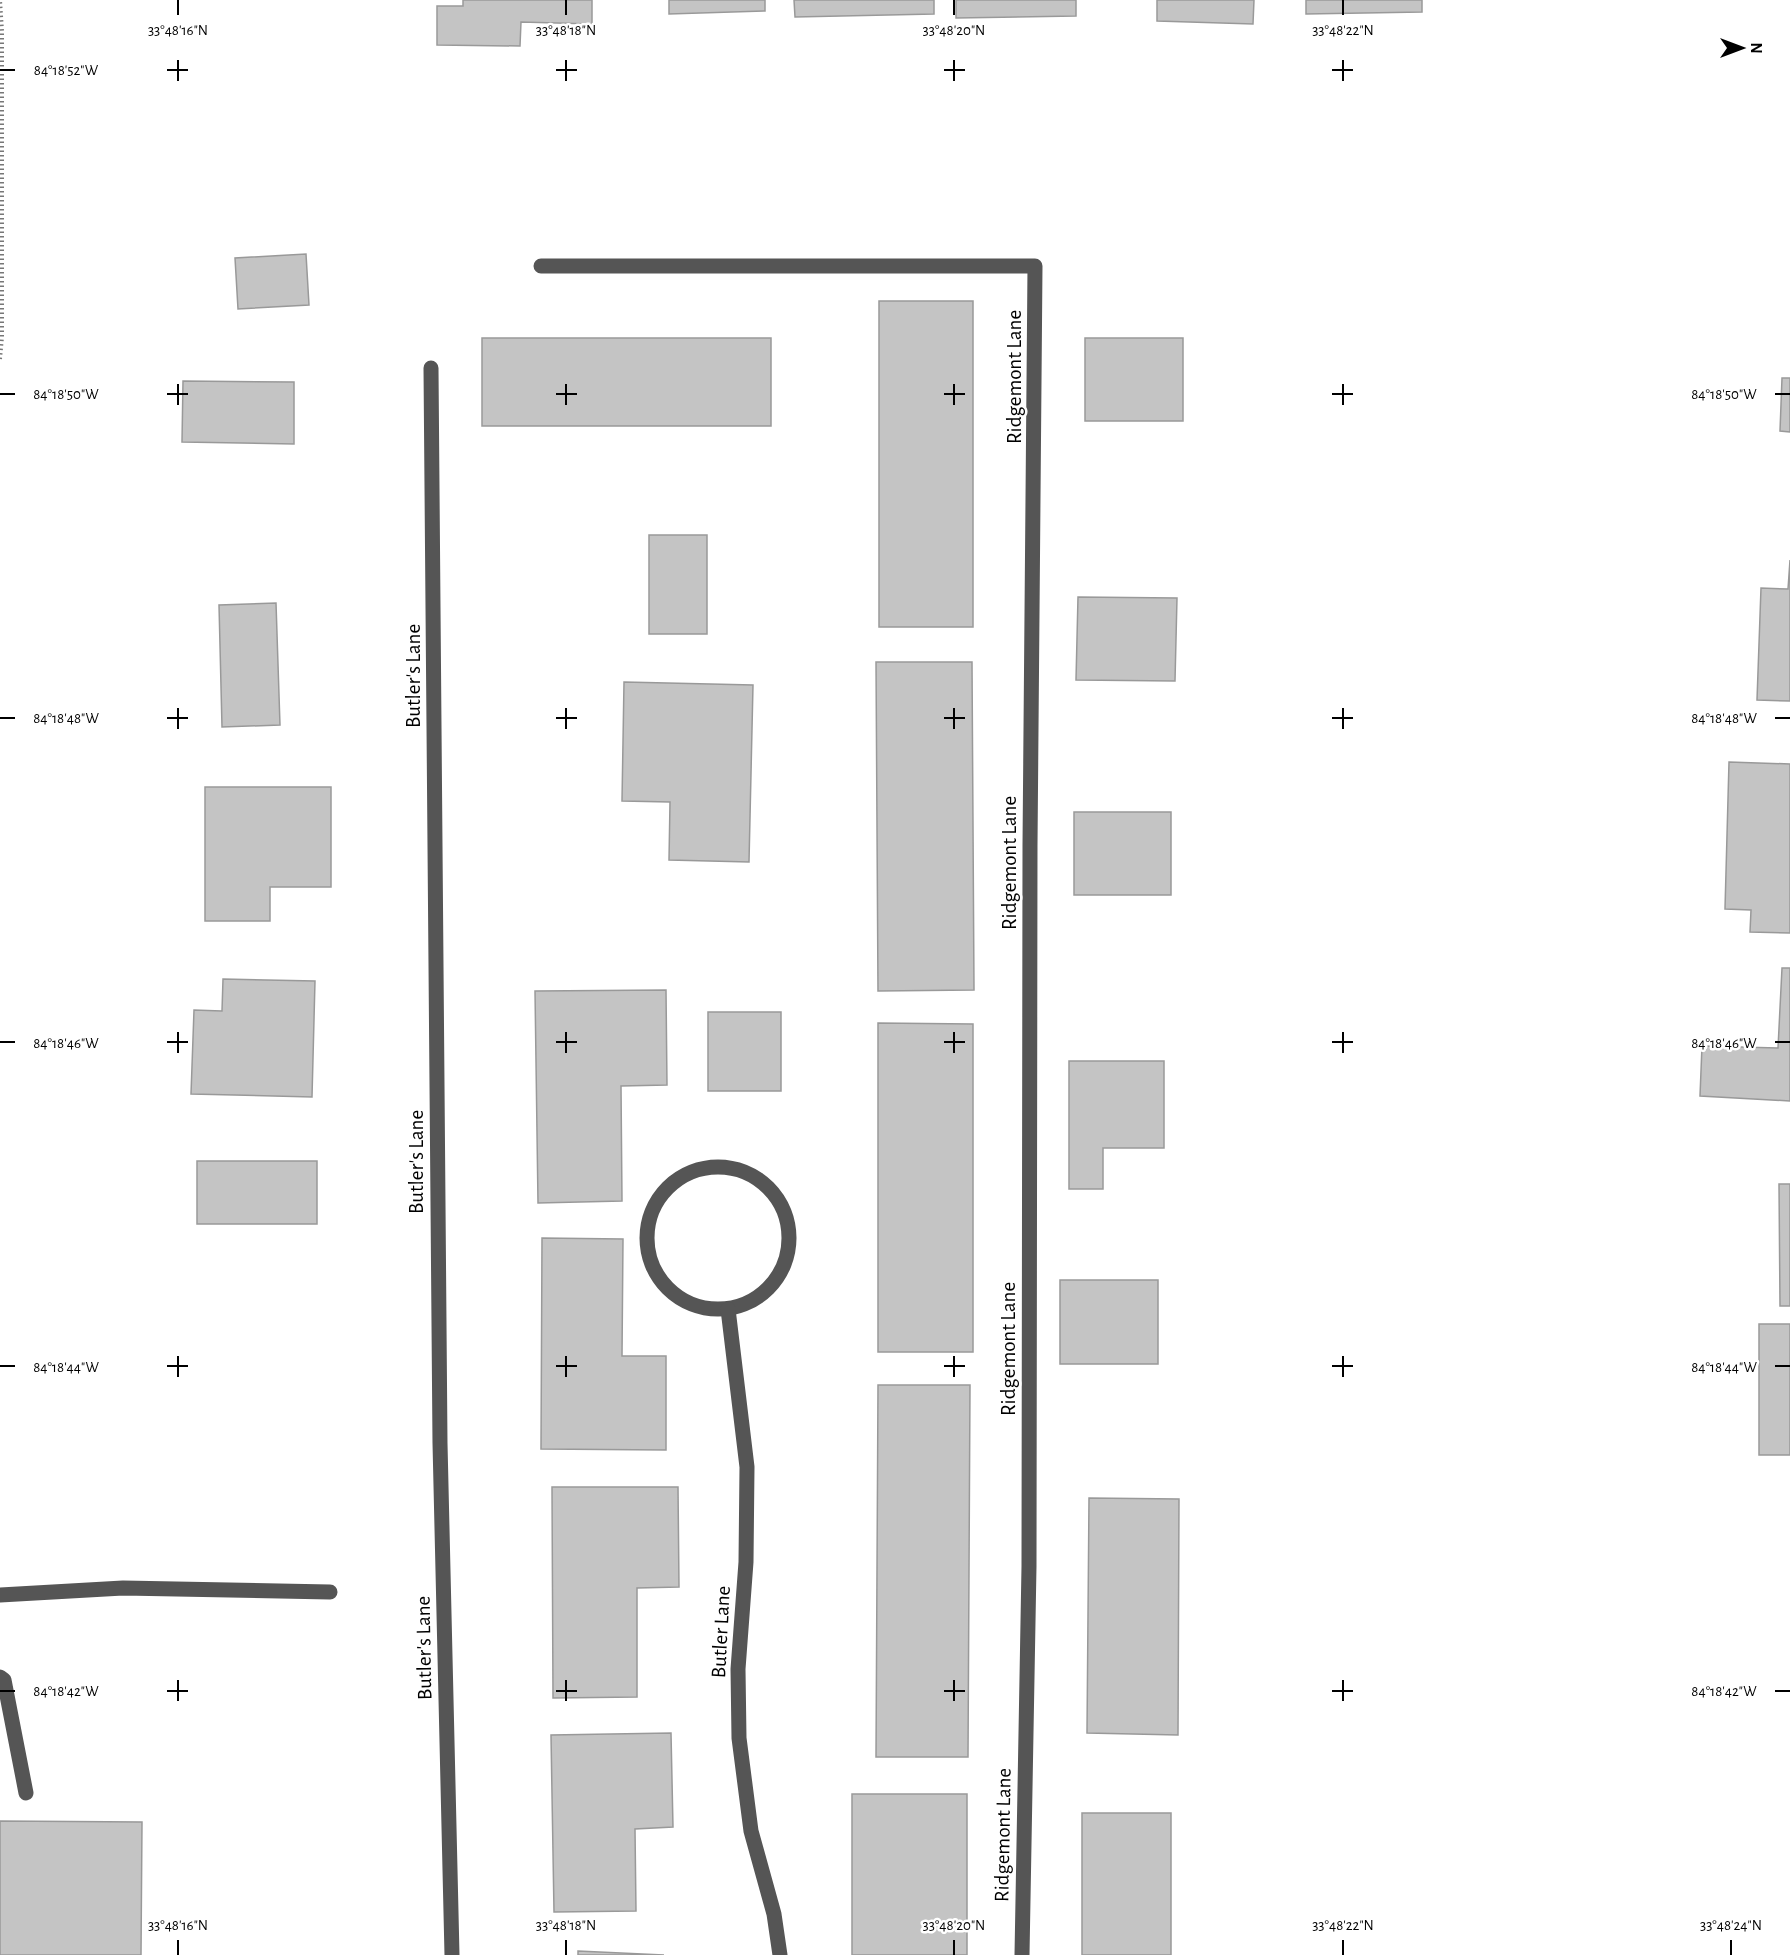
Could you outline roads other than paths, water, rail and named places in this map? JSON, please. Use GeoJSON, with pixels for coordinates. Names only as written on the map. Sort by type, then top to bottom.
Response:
{"type":"FeatureCollection","features":[{"type":"Feature","properties":{"kind":"street","name":"Ridgemont Lane"},"geometry":{"type":"LineString","coordinates":[[541,266],[1035,266],[1030,869],[1029,1566],[1022,1955]]}},
{"type":"Feature","properties":{"kind":"street","name":"Butler's Lane"},"geometry":{"type":"LineString","coordinates":[[431,368],[440,1443],[452,1955]]}},
{"type":"Feature","properties":{"kind":"street"},"geometry":{"type":"LineString","coordinates":[[723,1166],[753,1175],[773,1192],[785,1213],[789,1246],[784,1265],[772,1285],[748,1303],[728,1309],[690,1304],[678,1297],[659,1279],[648,1255],[647,1227],[657,1200],[679,1178],[693,1171],[723,1166]]}},
{"type":"Feature","properties":{"kind":"street","name":"Butler Lane"},"geometry":{"type":"LineString","coordinates":[[728,1309],[747,1467],[746,1562],[738,1669],[739,1738],[751,1832],[774,1914],[780,1955]]}},
{"type":"Feature","properties":{"kind":"street"},"geometry":{"type":"LineString","coordinates":[[0,1595],[123,1588],[330,1592]]}},
{"type":"Feature","properties":{"kind":"street"},"geometry":{"type":"LineString","coordinates":[[0,1677],[3,1680],[26,1793]]}}]}
